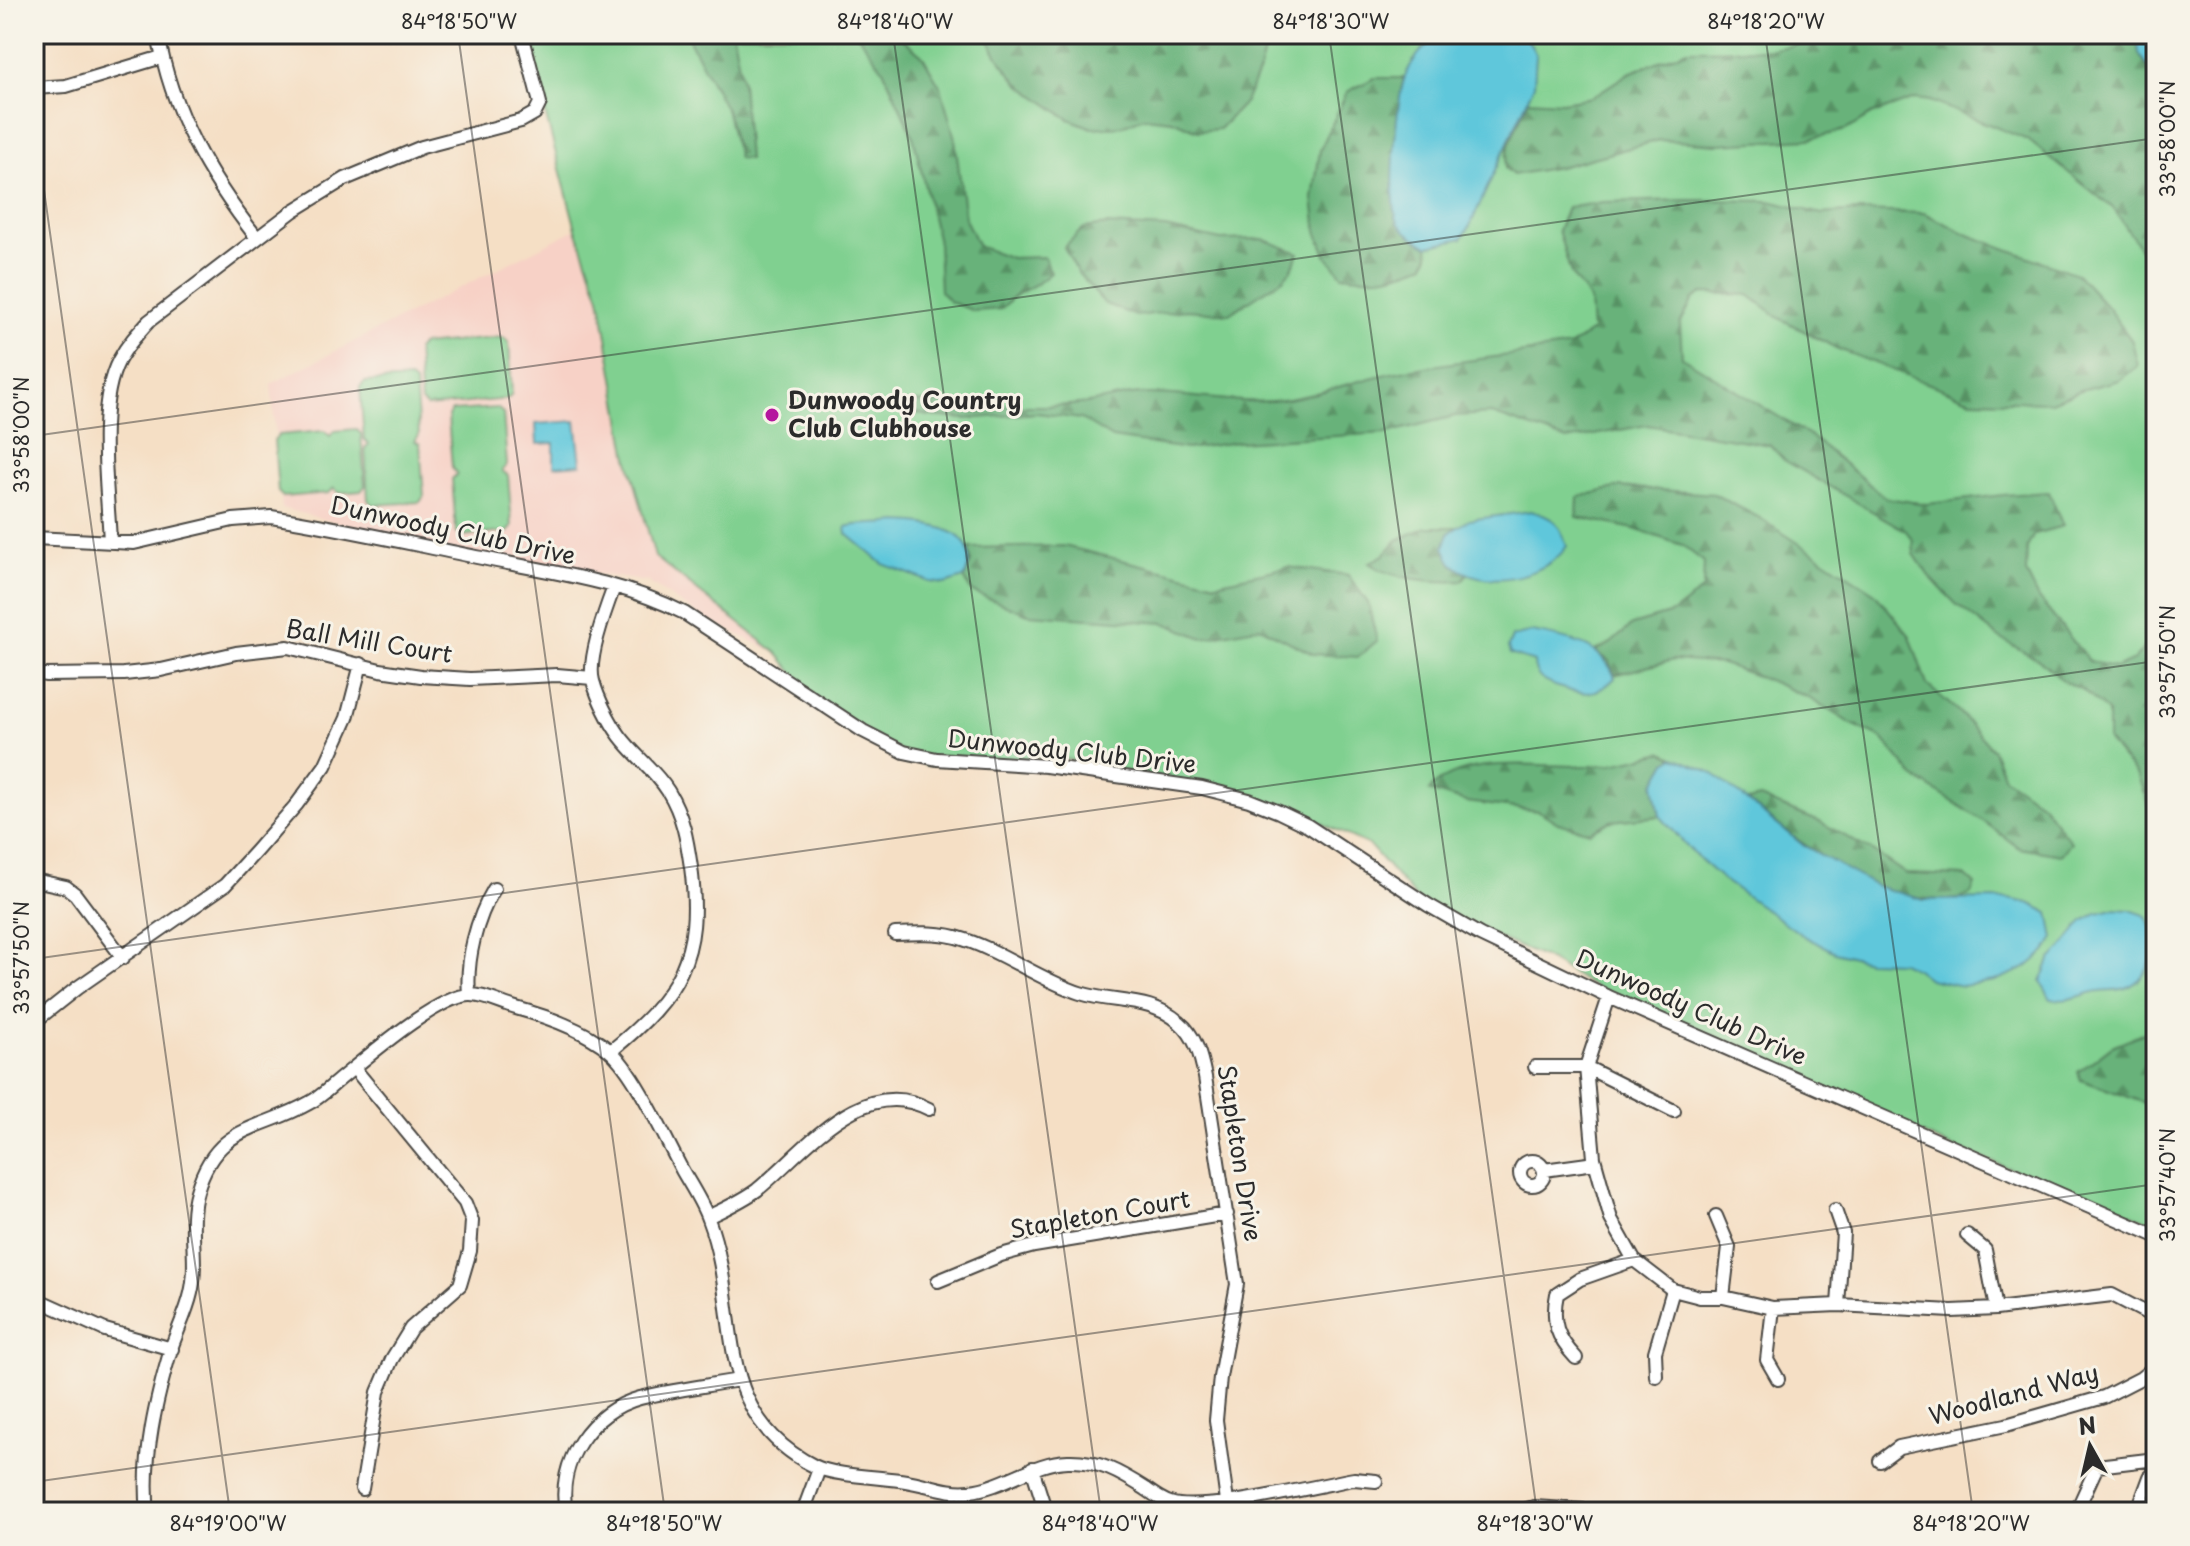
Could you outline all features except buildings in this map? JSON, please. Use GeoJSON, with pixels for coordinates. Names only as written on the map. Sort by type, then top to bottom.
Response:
{"type":"FeatureCollection","features":[{"type":"Feature","properties":{"kind":"street"},"geometry":{"type":"LineString","coordinates":[[158,34],[177,104],[199,155],[225,197],[257,238]]}},
{"type":"Feature","properties":{"kind":"street"},"geometry":{"type":"LineString","coordinates":[[110,542],[105,411],[118,361],[132,338],[149,321],[316,196],[374,165],[422,147],[531,117],[539,108],[538,91],[522,34]]}},
{"type":"Feature","properties":{"kind":"street"},"geometry":{"type":"LineString","coordinates":[[34,88],[66,86],[162,57]]}},
{"type":"Feature","properties":{"kind":"street","name":"Dunwoody Club Drive"},"geometry":{"type":"LineString","coordinates":[[34,538],[145,542],[233,520],[271,517],[614,587],[657,599],[684,613],[863,731],[904,752],[937,759],[1046,766],[1202,788],[1249,800],[1279,812],[1308,826],[1428,905],[1480,935],[1609,997],[2156,1236]]}},
{"type":"Feature","properties":{"kind":"street"},"geometry":{"type":"LineString","coordinates":[[611,1051],[664,1003],[677,982],[689,951],[695,919],[685,829],[670,794],[651,768],[620,736],[592,678],[598,635],[614,587]]}},
{"type":"Feature","properties":{"kind":"street","name":"Ball Mill Court"},"geometry":{"type":"LineString","coordinates":[[45,675],[124,674],[161,670],[236,653],[288,647],[399,674],[437,678],[547,675],[592,678]]}},
{"type":"Feature","properties":{"kind":"street"},"geometry":{"type":"LineString","coordinates":[[34,1022],[77,988],[225,885],[297,804],[325,766],[347,718],[361,664]]}},
{"type":"Feature","properties":{"kind":"street"},"geometry":{"type":"LineString","coordinates":[[34,880],[66,887],[75,894],[123,958]]}},
{"type":"Feature","properties":{"kind":"street"},"geometry":{"type":"LineString","coordinates":[[469,994],[478,924],[483,907],[494,889]]}},
{"type":"Feature","properties":{"kind":"street","name":"Stapleton Drive"},"geometry":{"type":"LineString","coordinates":[[895,934],[921,932],[956,937],[989,949],[1055,984],[1084,994],[1151,1005],[1178,1021],[1191,1034],[1201,1056],[1237,1284],[1220,1377],[1216,1420],[1227,1502]]}},
{"type":"Feature","properties":{"kind":"street"},"geometry":{"type":"LineString","coordinates":[[148,1512],[147,1469],[153,1423],[172,1349],[192,1291],[192,1221],[195,1194],[205,1169],[219,1150],[239,1132],[310,1103],[405,1027],[439,1006],[469,994],[547,1017],[611,1051],[641,1092],[708,1217],[716,1247],[738,1380],[755,1414],[771,1435],[789,1451],[819,1469],[970,1491],[1032,1468],[1066,1461],[1087,1462],[1110,1467],[1174,1505],[1227,1502],[1354,1479],[1376,1481]]}},
{"type":"Feature","properties":{"kind":"street"},"geometry":{"type":"LineString","coordinates":[[1609,997],[1586,1067],[1595,1163],[1611,1219],[1634,1260],[1673,1290],[1773,1308],[1838,1305],[1952,1311],[2112,1295],[2156,1318]]}},
{"type":"Feature","properties":{"kind":"street"},"geometry":{"type":"LineString","coordinates":[[1535,1067],[1586,1067],[1674,1111]]}},
{"type":"Feature","properties":{"kind":"street"},"geometry":{"type":"LineString","coordinates":[[354,1068],[465,1203],[472,1221],[470,1251],[460,1285],[411,1328],[392,1359],[378,1392],[362,1489]]}},
{"type":"Feature","properties":{"kind":"street"},"geometry":{"type":"LineString","coordinates":[[708,1217],[753,1193],[834,1123],[859,1106],[878,1100],[906,1099],[929,1109]]}},
{"type":"Feature","properties":{"kind":"street"},"geometry":{"type":"LineString","coordinates":[[1544,1170],[1595,1163]]}},
{"type":"Feature","properties":{"kind":"street"},"geometry":{"type":"LineString","coordinates":[[1835,1210],[1843,1233],[1838,1305]]}},
{"type":"Feature","properties":{"kind":"street","name":"Stapleton Court"},"geometry":{"type":"LineString","coordinates":[[938,1281],[1001,1255],[1034,1246],[1227,1214]]}},
{"type":"Feature","properties":{"kind":"street"},"geometry":{"type":"LineString","coordinates":[[1716,1216],[1729,1247],[1723,1297]]}},
{"type":"Feature","properties":{"kind":"street"},"geometry":{"type":"LineString","coordinates":[[1967,1235],[1985,1250],[1996,1309]]}},
{"type":"Feature","properties":{"kind":"street"},"geometry":{"type":"LineString","coordinates":[[1576,1358],[1560,1341],[1554,1309],[1557,1294],[1580,1279],[1634,1260]]}},
{"type":"Feature","properties":{"kind":"street"},"geometry":{"type":"LineString","coordinates":[[1656,1376],[1655,1352],[1673,1290]]}},
{"type":"Feature","properties":{"kind":"street"},"geometry":{"type":"LineString","coordinates":[[34,1298],[105,1330],[172,1349]]}},
{"type":"Feature","properties":{"kind":"street"},"geometry":{"type":"LineString","coordinates":[[1773,1308],[1767,1360],[1778,1379]]}},
{"type":"Feature","properties":{"kind":"street","name":"Woodland Way"},"geometry":{"type":"LineString","coordinates":[[1880,1461],[1899,1447],[2006,1425],[2104,1397],[2141,1378],[2156,1366]]}},
{"type":"Feature","properties":{"kind":"street"},"geometry":{"type":"LineString","coordinates":[[566,1512],[563,1497],[568,1462],[582,1438],[602,1418],[639,1398],[738,1380]]}},
{"type":"Feature","properties":{"kind":"street"},"geometry":{"type":"LineString","coordinates":[[2076,1512],[2097,1466],[2156,1459]]}},
{"type":"Feature","properties":{"kind":"street"},"geometry":{"type":"LineString","coordinates":[[1032,1468],[1046,1512]]}},
{"type":"Feature","properties":{"kind":"street"},"geometry":{"type":"LineString","coordinates":[[803,1512],[819,1469]]}},
{"type":"Feature","properties":{"kind":"street"},"geometry":{"type":"LineString","coordinates":[[2137,1512],[2150,1477],[2156,1472]]}},
{"type":"Feature","properties":{"kind":"street"},"geometry":{"type":"LineString","coordinates":[[1517,1512],[1534,1507],[1615,1512]]}},
{"type":"Feature","properties":{"kind":"shaded area"},"geometry":{"type":"Polygon","coordinates":[[[576,229],[600,297],[627,453],[655,557],[777,653],[705,619],[648,582],[428,547],[282,508],[271,384],[576,229]]]}},
{"type":"Feature","properties":{"kind":"green space"},"geometry":{"type":"Polygon","coordinates":[[[524,34],[2156,34],[2156,1226],[2142,1218],[1949,1146],[1683,1022],[1630,1008],[1549,960],[1421,904],[1369,845],[1282,805],[1052,756],[927,766],[822,707],[777,653],[655,557],[627,453],[600,297],[576,229],[524,34]]]}},
{"type":"Feature","properties":{"kind":"green space"},"geometry":{"type":"Polygon","coordinates":[[[686,34],[733,34],[742,82],[748,159],[738,158],[727,112],[686,34]]]}},
{"type":"Feature","properties":{"kind":"green space"},"geometry":{"type":"Polygon","coordinates":[[[857,34],[897,34],[922,55],[941,88],[955,139],[965,219],[978,246],[1011,258],[1044,257],[1051,273],[1014,296],[1001,309],[974,311],[950,302],[940,291],[938,242],[913,136],[883,69],[857,34]]]}},
{"type":"Feature","properties":{"kind":"green space"},"geometry":{"type":"Polygon","coordinates":[[[985,34],[1269,34],[1259,71],[1245,102],[1219,129],[1198,131],[1172,120],[1144,117],[1122,126],[1092,128],[1069,119],[1019,84],[985,34]]]}},
{"type":"Feature","properties":{"kind":"green space"},"geometry":{"type":"Polygon","coordinates":[[[1858,34],[2137,34],[2139,53],[2153,76],[2150,112],[2156,133],[2156,255],[2141,250],[2114,209],[2028,140],[1930,101],[1915,99],[1873,114],[1846,130],[1809,139],[1718,144],[1660,140],[1559,167],[1513,175],[1505,168],[1508,147],[1528,100],[1562,102],[1592,97],[1629,73],[1687,50],[1773,49],[1858,34]]]}},
{"type":"Feature","properties":{"kind":"green space"},"geometry":{"type":"Polygon","coordinates":[[[1374,78],[1404,78],[1401,91],[1414,238],[1428,246],[1429,255],[1425,264],[1394,275],[1342,275],[1326,255],[1317,231],[1313,198],[1320,150],[1347,92],[1374,78]]]}},
{"type":"Feature","properties":{"kind":"green space"},"geometry":{"type":"Polygon","coordinates":[[[1770,201],[1822,214],[1857,211],[1924,213],[1971,236],[2077,274],[2107,307],[2132,341],[2138,366],[2119,380],[2051,402],[1971,400],[1836,348],[1781,319],[1749,295],[1702,293],[1693,299],[1680,324],[1682,357],[1813,438],[1886,498],[1927,504],[2049,492],[2063,526],[2034,534],[2027,548],[2026,573],[2039,599],[2089,661],[2116,668],[2134,660],[2156,634],[2156,827],[2138,777],[2108,741],[2108,712],[2083,690],[2065,682],[2040,661],[1998,637],[1956,604],[1929,576],[1914,554],[1913,540],[1906,531],[1784,460],[1770,445],[1647,425],[1567,440],[1492,414],[1455,416],[1387,433],[1237,442],[1187,449],[1112,438],[1081,419],[1037,413],[965,419],[898,409],[903,402],[1057,406],[1145,394],[1272,401],[1305,396],[1402,371],[1570,346],[1592,331],[1590,300],[1571,274],[1558,230],[1567,208],[1603,202],[1770,201]]]}},
{"type":"Feature","properties":{"kind":"green space"},"geometry":{"type":"Polygon","coordinates":[[[1108,225],[1165,228],[1221,240],[1263,239],[1299,253],[1292,269],[1283,279],[1229,314],[1187,310],[1136,316],[1105,304],[1078,273],[1064,247],[1084,228],[1108,225]]]}},
{"type":"Feature","properties":{"kind":"green space"},"geometry":{"type":"Polygon","coordinates":[[[503,337],[509,342],[512,394],[508,399],[427,407],[421,402],[417,350],[422,345],[503,337]]]}},
{"type":"Feature","properties":{"kind":"green space"},"geometry":{"type":"Polygon","coordinates":[[[410,379],[415,383],[419,435],[415,441],[420,444],[424,496],[420,502],[374,505],[368,500],[365,448],[369,444],[364,439],[360,387],[365,382],[410,379]]]}},
{"type":"Feature","properties":{"kind":"green space"},"geometry":{"type":"Polygon","coordinates":[[[497,408],[503,413],[507,465],[502,471],[508,475],[512,527],[508,532],[461,536],[456,531],[452,479],[457,474],[452,468],[448,416],[452,411],[497,408]]]}},
{"type":"Feature","properties":{"kind":"green space"},"geometry":{"type":"Polygon","coordinates":[[[356,429],[361,434],[365,486],[361,491],[339,493],[334,488],[329,493],[283,497],[278,492],[274,440],[279,435],[324,431],[330,436],[335,431],[356,429]]]}},
{"type":"Feature","properties":{"kind":"green space"},"geometry":{"type":"Polygon","coordinates":[[[1619,487],[1714,494],[1760,518],[1875,593],[1910,636],[1927,685],[1959,712],[1993,750],[2004,777],[2042,804],[2071,842],[2061,855],[2019,848],[1914,777],[1882,738],[1807,697],[1768,680],[1722,664],[1674,660],[1614,675],[1609,661],[1595,651],[1610,644],[1632,625],[1672,613],[1703,589],[1704,562],[1682,545],[1634,529],[1577,517],[1578,497],[1619,487]]]}},
{"type":"Feature","properties":{"kind":"green space"},"geometry":{"type":"Polygon","coordinates":[[[1426,527],[1459,527],[1449,533],[1452,564],[1468,573],[1462,581],[1414,579],[1389,573],[1369,563],[1384,555],[1397,540],[1426,527]]]}},
{"type":"Feature","properties":{"kind":"green space"},"geometry":{"type":"Polygon","coordinates":[[[1064,546],[1216,583],[1288,567],[1348,575],[1368,603],[1377,641],[1358,657],[1313,654],[1260,627],[1203,638],[1165,623],[1028,614],[972,592],[964,578],[971,562],[969,548],[1064,546]]]}},
{"type":"Feature","properties":{"kind":"green space"},"geometry":{"type":"Polygon","coordinates":[[[1663,752],[1674,757],[1667,762],[1654,785],[1660,816],[1611,821],[1590,832],[1558,823],[1539,811],[1466,802],[1429,791],[1443,779],[1460,771],[1480,767],[1523,764],[1593,766],[1663,752]]]}},
{"type":"Feature","properties":{"kind":"green space"},"geometry":{"type":"Polygon","coordinates":[[[1760,798],[1820,822],[1906,874],[1966,876],[1975,884],[1971,894],[1953,900],[1914,898],[1862,880],[1814,852],[1748,801],[1760,798]]]}},
{"type":"Feature","properties":{"kind":"green space"},"geometry":{"type":"Polygon","coordinates":[[[2156,1028],[2156,1107],[2081,1080],[2078,1072],[2112,1046],[2156,1028]]]}},
{"type":"Feature","properties":{"kind":"water"},"geometry":{"type":"Polygon","coordinates":[[[1440,34],[1522,34],[1536,55],[1534,85],[1469,228],[1462,238],[1428,246],[1409,234],[1399,224],[1395,214],[1394,152],[1405,77],[1411,64],[1440,34]]]}},
{"type":"Feature","properties":{"kind":"water"},"geometry":{"type":"Polygon","coordinates":[[[2137,34],[2156,34],[2156,78],[2139,53],[2137,34]]]}},
{"type":"Feature","properties":{"kind":"water"},"geometry":{"type":"Polygon","coordinates":[[[576,421],[581,464],[554,466],[554,443],[537,444],[536,424],[576,421]]]}},
{"type":"Feature","properties":{"kind":"water"},"geometry":{"type":"Polygon","coordinates":[[[1531,511],[1555,522],[1567,546],[1545,566],[1530,573],[1497,579],[1465,573],[1450,561],[1444,547],[1449,533],[1469,520],[1531,511]]]}},
{"type":"Feature","properties":{"kind":"water"},"geometry":{"type":"Polygon","coordinates":[[[898,522],[940,528],[962,540],[968,550],[969,562],[964,578],[945,584],[930,582],[883,564],[847,534],[846,527],[852,525],[898,522]]]}},
{"type":"Feature","properties":{"kind":"water"},"geometry":{"type":"Polygon","coordinates":[[[1532,632],[1570,640],[1592,649],[1609,666],[1615,678],[1602,689],[1588,693],[1566,690],[1545,681],[1538,676],[1534,662],[1510,654],[1508,647],[1512,637],[1532,632]]]}},
{"type":"Feature","properties":{"kind":"water"},"geometry":{"type":"Polygon","coordinates":[[[1674,757],[1711,772],[1803,845],[1876,886],[1924,900],[2008,899],[2029,903],[2049,913],[2054,938],[2045,952],[2026,968],[1995,981],[1962,986],[1929,979],[1901,962],[1867,961],[1835,952],[1805,937],[1722,879],[1660,816],[1654,785],[1667,762],[1674,757]]]}},
{"type":"Feature","properties":{"kind":"water"},"geometry":{"type":"Polygon","coordinates":[[[2113,909],[2145,915],[2153,943],[2150,963],[2145,972],[2126,988],[2051,999],[2041,982],[2050,960],[2082,922],[2097,913],[2113,909]]]}},
{"type":"Feature","properties":{"kind":"place","name":"Dunwoody Country Club Clubhouse"},"geometry":{"type":"Point","coordinates":[772,415]}}]}
